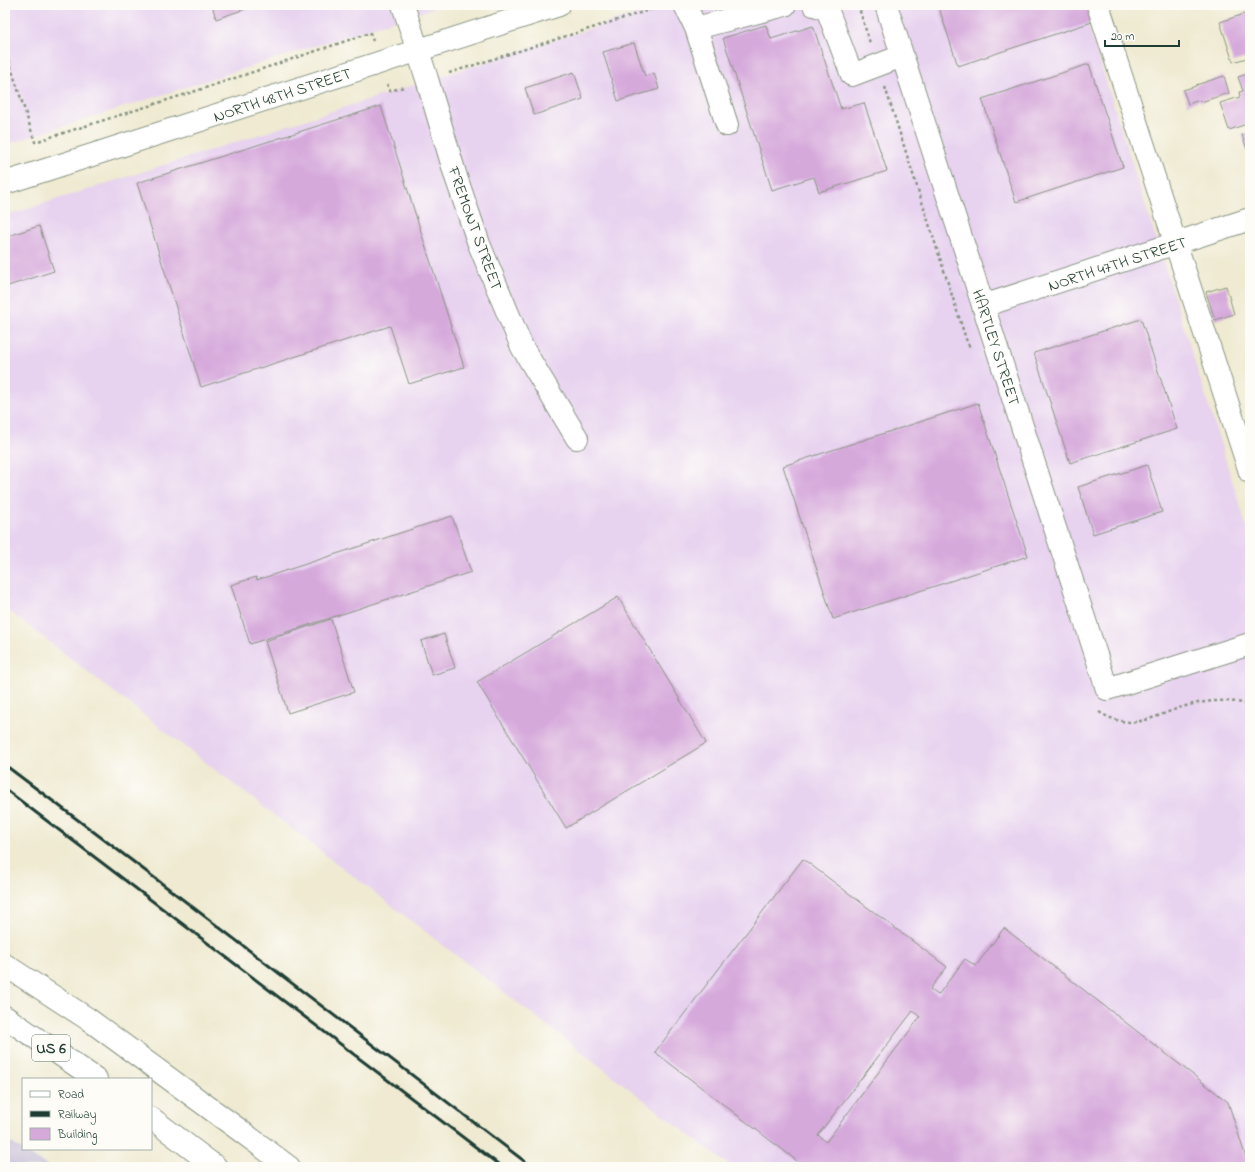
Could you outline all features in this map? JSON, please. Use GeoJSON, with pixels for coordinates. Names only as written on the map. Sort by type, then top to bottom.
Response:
{"type":"FeatureCollection","features":[{"type":"Feature","properties":{"kind":"street","name":"FREMONT STREET"},"geometry":{"type":"LineString","coordinates":[[402,5],[456,177],[479,244],[522,347],[577,438]]}},
{"type":"Feature","properties":{"kind":"street","name":"NORTH 48TH STREET"},"geometry":{"type":"LineString","coordinates":[[6,178],[559,5]]}},
{"type":"Feature","properties":{"kind":"street"},"geometry":{"type":"LineString","coordinates":[[685,5],[696,28],[727,125]]}},
{"type":"Feature","properties":{"kind":"street"},"geometry":{"type":"LineString","coordinates":[[696,28],[785,5]]}},
{"type":"Feature","properties":{"kind":"street"},"geometry":{"type":"LineString","coordinates":[[814,5],[827,9],[852,75],[902,56]]}},
{"type":"Feature","properties":{"kind":"street","name":"HARTLEY STREET"},"geometry":{"type":"LineString","coordinates":[[886,5],[1108,689],[1250,644]]}},
{"type":"Feature","properties":{"kind":"street"},"geometry":{"type":"LineString","coordinates":[[1098,5],[1250,472]]}},
{"type":"Feature","properties":{"kind":"street","name":"NORTH 47TH STREET"},"geometry":{"type":"LineString","coordinates":[[983,306],[1250,219]]}},
{"type":"Feature","properties":{"kind":"street","name":"US 6"},"geometry":{"type":"LineString","coordinates":[[5,965],[88,1019],[289,1167]]}},
{"type":"Feature","properties":{"kind":"street","name":"US 6"},"geometry":{"type":"LineString","coordinates":[[5,1017],[95,1078]]}},
{"type":"Feature","properties":{"kind":"street"},"geometry":{"type":"LineString","coordinates":[[152,1119],[216,1167]]}},
{"type":"Feature","properties":{"kind":"path"},"geometry":{"type":"LineString","coordinates":[[1207,701],[1229,701],[1250,705]]}},
{"type":"Feature","properties":{"kind":"shaded area"},"geometry":{"type":"Polygon","coordinates":[[[5,5],[443,5],[5,145],[5,5]]]}},
{"type":"Feature","properties":{"kind":"shaded area"},"geometry":{"type":"Polygon","coordinates":[[[664,5],[1082,5],[1250,537],[1250,1167],[731,1167],[5,608],[5,216],[664,5]]]}},
{"type":"Feature","properties":{"kind":"shaded area"},"geometry":{"type":"Polygon","coordinates":[[[5,1139],[49,1167],[5,1167],[5,1139]]]}},
{"type":"Feature","properties":{"kind":"building"},"geometry":{"type":"Polygon","coordinates":[[[212,5],[257,5],[216,19],[212,5]]]}},
{"type":"Feature","properties":{"kind":"building"},"geometry":{"type":"Polygon","coordinates":[[[938,5],[1090,5],[1095,21],[958,66],[938,5]]]}},
{"type":"Feature","properties":{"kind":"building"},"geometry":{"type":"Polygon","coordinates":[[[1250,12],[1250,57],[1233,62],[1220,22],[1250,12]]]}},
{"type":"Feature","properties":{"kind":"building"},"geometry":{"type":"Polygon","coordinates":[[[766,25],[771,39],[813,26],[841,109],[864,103],[887,171],[819,192],[814,177],[772,190],[723,38],[766,25]]]}},
{"type":"Feature","properties":{"kind":"building"},"geometry":{"type":"Polygon","coordinates":[[[634,43],[645,76],[654,73],[659,89],[618,101],[603,52],[634,43]]]}},
{"type":"Feature","properties":{"kind":"building"},"geometry":{"type":"Polygon","coordinates":[[[1089,64],[1123,167],[1016,202],[982,99],[1089,64]]]}},
{"type":"Feature","properties":{"kind":"building"},"geometry":{"type":"Polygon","coordinates":[[[574,72],[583,99],[534,115],[525,88],[574,72]]]}},
{"type":"Feature","properties":{"kind":"building"},"geometry":{"type":"Polygon","coordinates":[[[1250,73],[1250,123],[1229,130],[1220,103],[1240,97],[1239,92],[1243,91],[1238,77],[1250,73]]]}},
{"type":"Feature","properties":{"kind":"building"},"geometry":{"type":"Polygon","coordinates":[[[1224,76],[1229,93],[1201,102],[1200,100],[1188,104],[1183,90],[1224,76]]]}},
{"type":"Feature","properties":{"kind":"building"},"geometry":{"type":"Polygon","coordinates":[[[381,106],[464,367],[409,384],[390,326],[201,387],[137,183],[381,106]]]}},
{"type":"Feature","properties":{"kind":"building"},"geometry":{"type":"Polygon","coordinates":[[[1250,132],[1250,158],[1242,135],[1250,132]]]}},
{"type":"Feature","properties":{"kind":"building"},"geometry":{"type":"Polygon","coordinates":[[[39,226],[54,271],[5,287],[5,237],[39,226]]]}},
{"type":"Feature","properties":{"kind":"building"},"geometry":{"type":"Polygon","coordinates":[[[1226,286],[1234,314],[1215,320],[1206,292],[1226,286]]]}},
{"type":"Feature","properties":{"kind":"building"},"geometry":{"type":"Polygon","coordinates":[[[1141,319],[1177,429],[1070,463],[1034,353],[1141,319]]]}},
{"type":"Feature","properties":{"kind":"building"},"geometry":{"type":"Polygon","coordinates":[[[978,403],[1028,556],[833,619],[783,466],[978,403]]]}},
{"type":"Feature","properties":{"kind":"building"},"geometry":{"type":"Polygon","coordinates":[[[1147,465],[1162,512],[1093,534],[1078,487],[1147,465]]]}},
{"type":"Feature","properties":{"kind":"building"},"geometry":{"type":"Polygon","coordinates":[[[452,516],[471,572],[250,644],[231,585],[256,577],[257,580],[452,516]]]}},
{"type":"Feature","properties":{"kind":"building"},"geometry":{"type":"Polygon","coordinates":[[[618,597],[706,743],[566,828],[477,682],[618,597]]]}},
{"type":"Feature","properties":{"kind":"building"},"geometry":{"type":"Polygon","coordinates":[[[331,619],[354,692],[288,713],[265,641],[331,619]]]}},
{"type":"Feature","properties":{"kind":"building"},"geometry":{"type":"Polygon","coordinates":[[[444,634],[455,668],[432,675],[421,641],[444,634]]]}},
{"type":"Feature","properties":{"kind":"building"},"geometry":{"type":"Polygon","coordinates":[[[803,859],[947,967],[930,989],[938,995],[965,959],[976,966],[1004,928],[1228,1102],[1249,1167],[805,1167],[655,1052],[803,859]],[[913,1011],[818,1135],[826,1142],[920,1017],[913,1011]]]}},
{"type":"Feature","properties":{"kind":"railway"},"geometry":{"type":"LineString","coordinates":[[5,765],[532,1167]]}},
{"type":"Feature","properties":{"kind":"railway"},"geometry":{"type":"LineString","coordinates":[[5,789],[502,1167]]}}]}
